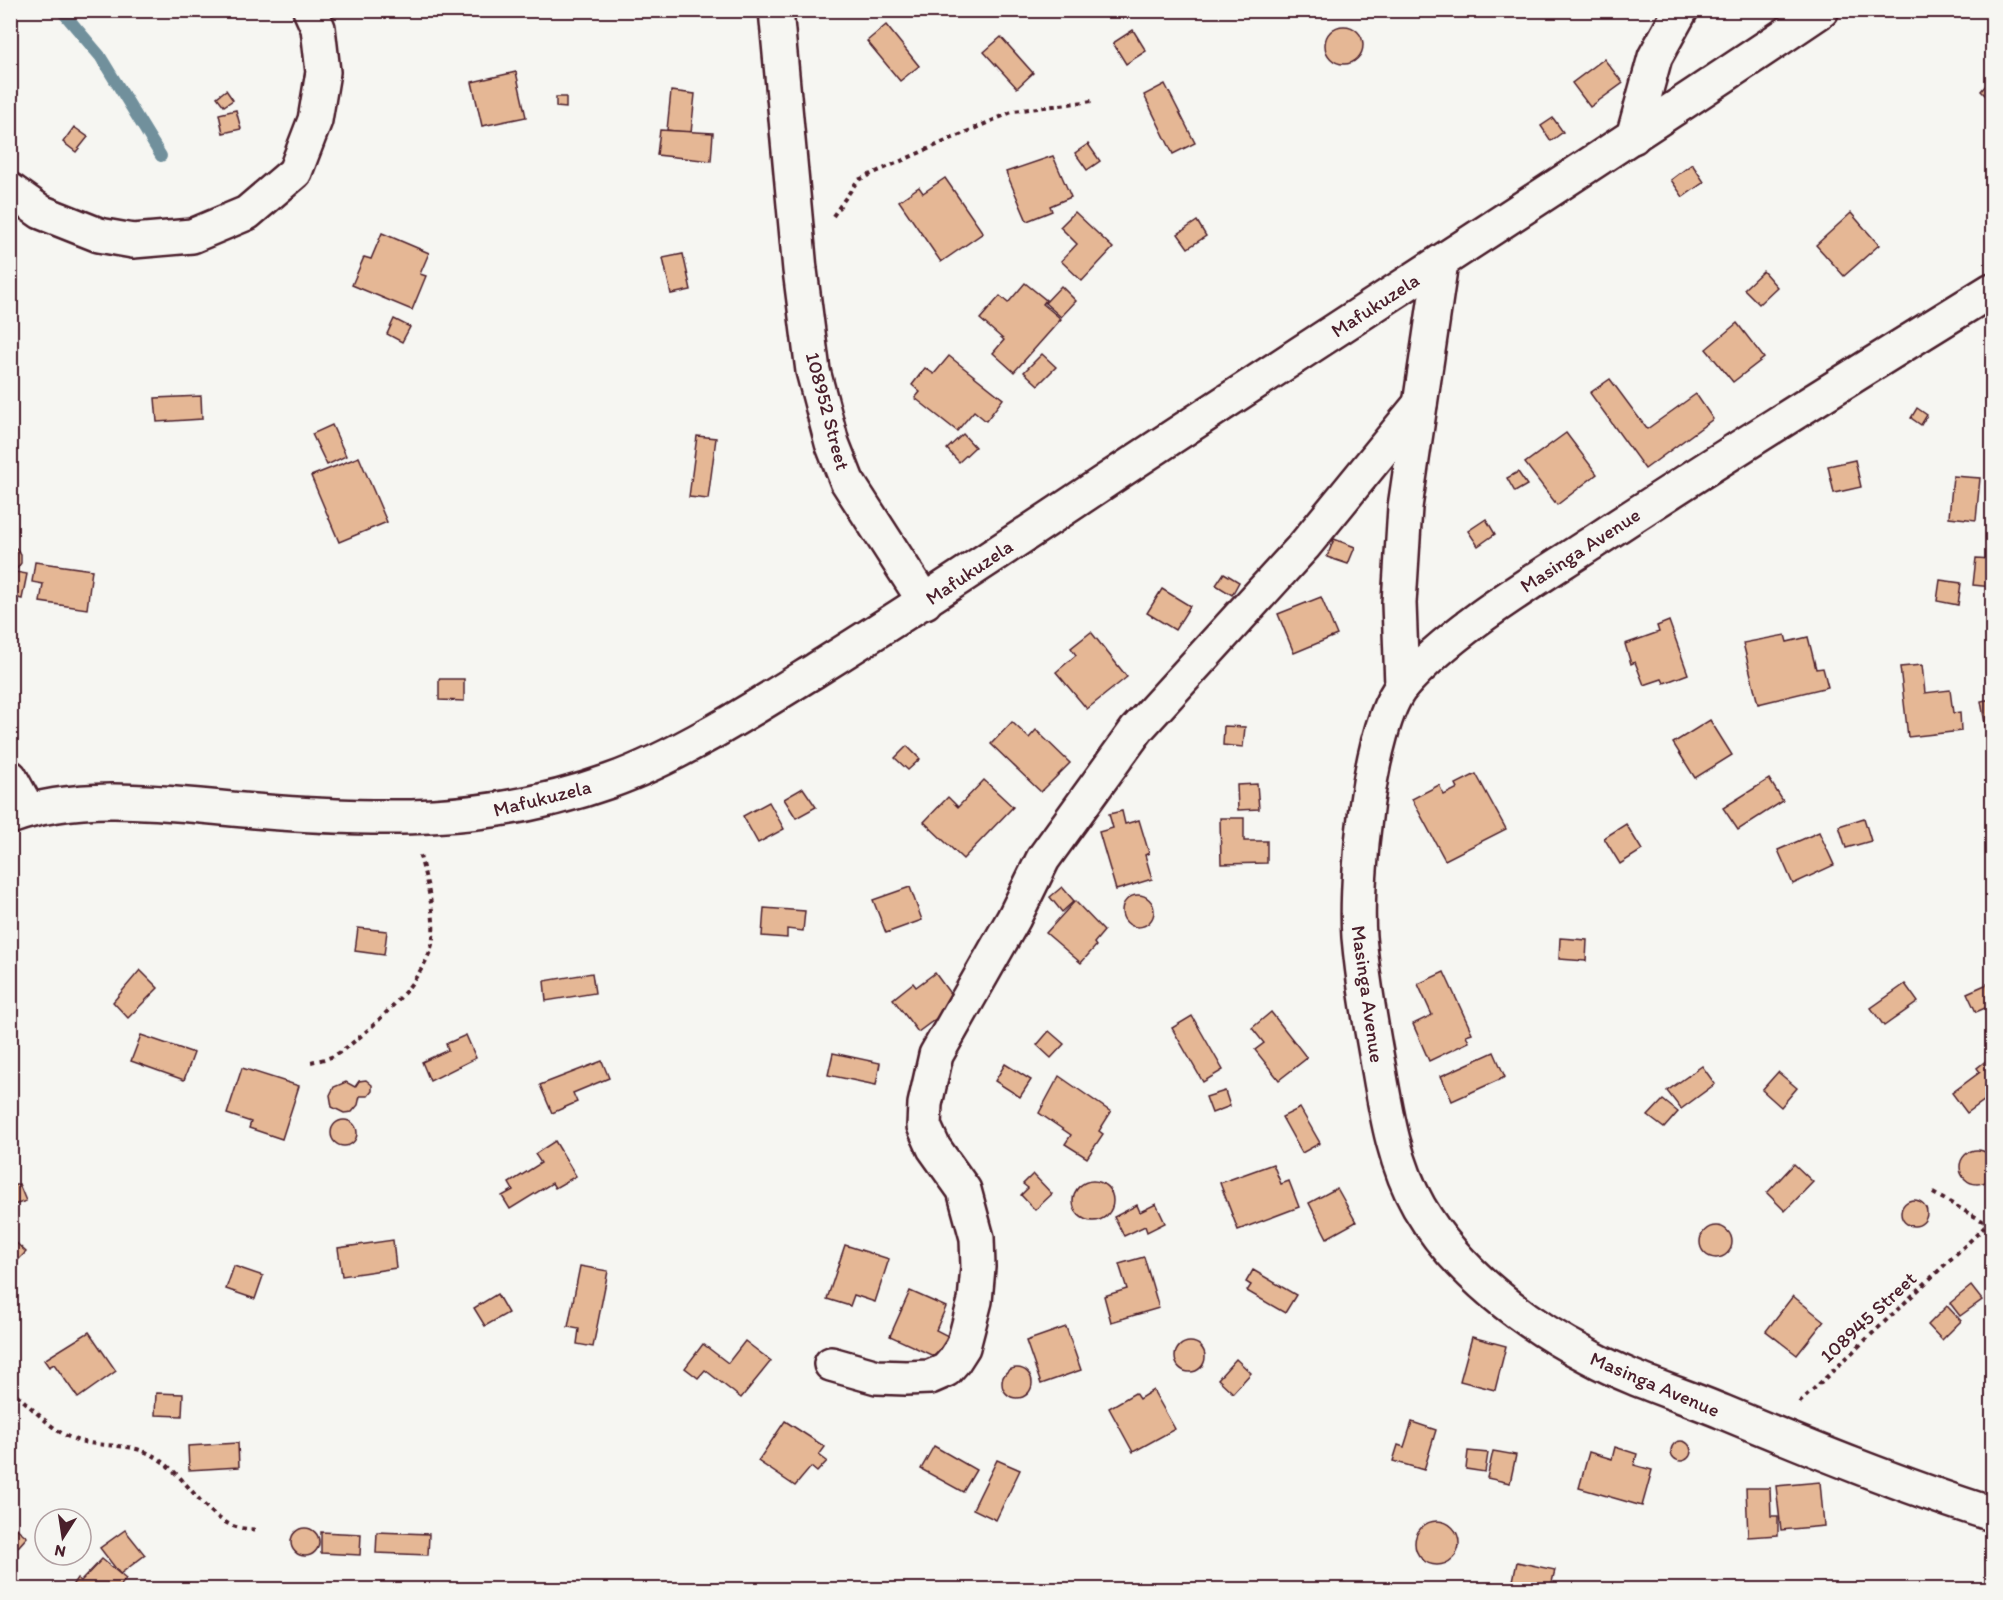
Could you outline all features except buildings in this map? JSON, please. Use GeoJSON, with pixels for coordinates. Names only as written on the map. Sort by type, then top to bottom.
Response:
{"type":"FeatureCollection","features":[{"type":"Feature","properties":{"kind":"street"},"geometry":{"type":"LineString","coordinates":[[10,190],[41,212],[99,235],[134,241],[192,236],[248,213],[295,172],[315,120],[323,72],[318,28],[310,10]]}},
{"type":"Feature","properties":{"kind":"street","name":"108952 Street"},"geometry":{"type":"LineString","coordinates":[[776,10],[800,270],[813,370],[832,443],[847,481],[924,602]]}},
{"type":"Feature","properties":{"kind":"street"},"geometry":{"type":"LineString","coordinates":[[1634,137],[1655,57],[1681,10]]}},
{"type":"Feature","properties":{"kind":"street","name":"Mafukuzela"},"geometry":{"type":"LineString","coordinates":[[20,814],[77,804],[177,803],[314,816],[410,819],[491,812],[613,780],[680,748],[764,702],[924,602],[1634,137],[1822,10]]}},
{"type":"Feature","properties":{"kind":"street"},"geometry":{"type":"LineString","coordinates":[[1402,686],[1399,603],[1405,507],[1441,262]]}},
{"type":"Feature","properties":{"kind":"street","name":"Masinga Avenue"},"geometry":{"type":"LineString","coordinates":[[1992,290],[1648,506],[1493,608],[1436,654],[1402,686],[1391,703],[1379,737],[1365,814],[1357,906],[1362,976],[1398,1162],[1418,1205],[1449,1251],[1530,1322],[1593,1359],[1909,1487],[1992,1514]]}},
{"type":"Feature","properties":{"kind":"street"},"geometry":{"type":"LineString","coordinates":[[831,1364],[877,1377],[930,1377],[946,1370],[963,1347],[975,1301],[978,1248],[964,1190],[934,1148],[924,1126],[925,1104],[936,1055],[1014,918],[1042,859],[1137,729],[1304,546],[1420,404]]}},
{"type":"Feature","properties":{"kind":"street"},"geometry":{"type":"LineString","coordinates":[[10,777],[20,814]]}},
{"type":"Feature","properties":{"kind":"path"},"geometry":{"type":"LineString","coordinates":[[830,221],[858,180],[1014,111],[1092,101]]}},
{"type":"Feature","properties":{"kind":"path"},"geometry":{"type":"LineString","coordinates":[[311,1062],[335,1056],[392,1008],[419,972],[433,940],[430,895],[410,819]]}},
{"type":"Feature","properties":{"kind":"path","name":"108945 Street"},"geometry":{"type":"LineString","coordinates":[[1769,1431],[1990,1222],[1933,1193]]}},
{"type":"Feature","properties":{"kind":"path"},"geometry":{"type":"LineString","coordinates":[[10,1389],[58,1431],[72,1439],[101,1444],[118,1444],[153,1455],[178,1473],[219,1517],[232,1526],[259,1530]]}},
{"type":"Feature","properties":{"kind":"waterway"},"geometry":{"type":"LineString","coordinates":[[61,10],[100,56],[161,156]]}}]}
